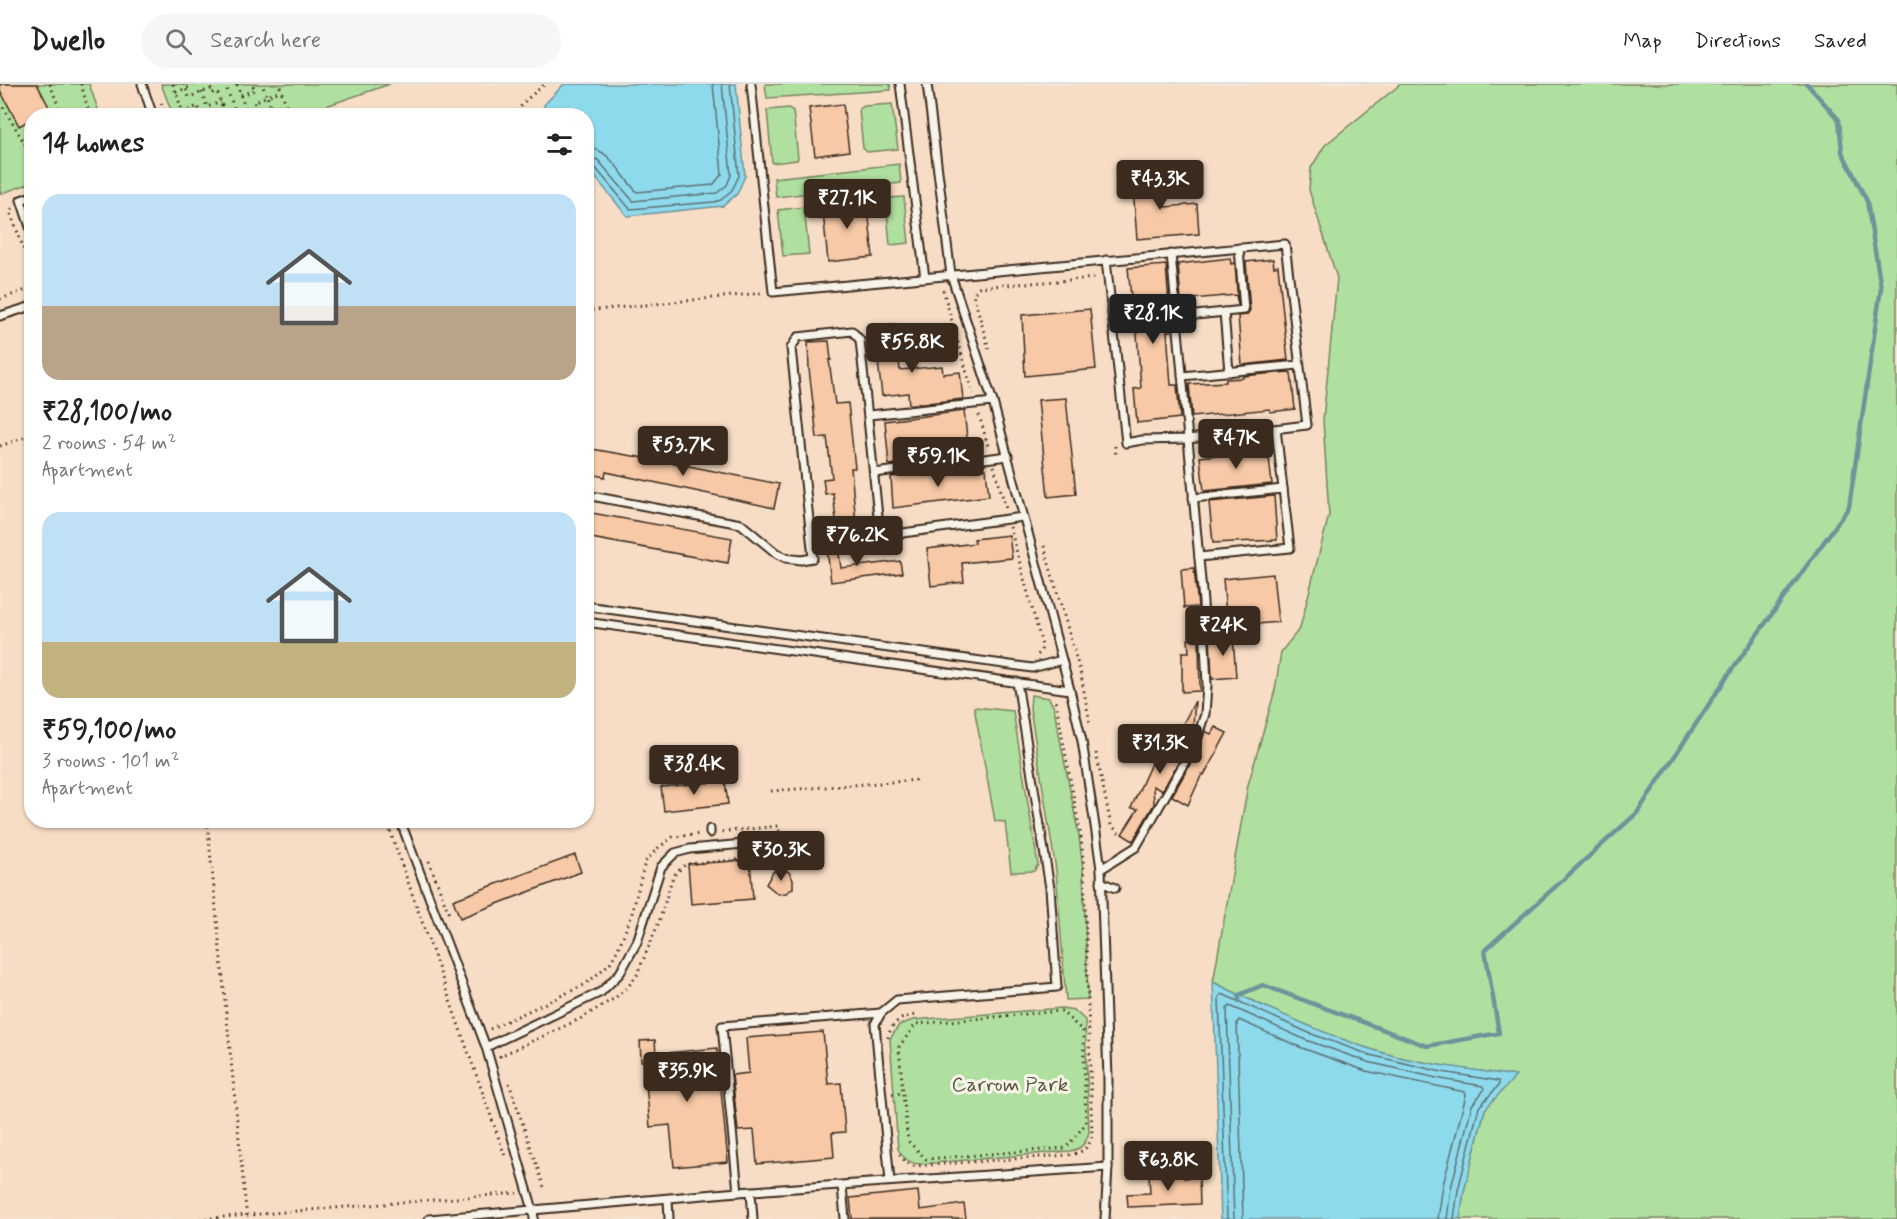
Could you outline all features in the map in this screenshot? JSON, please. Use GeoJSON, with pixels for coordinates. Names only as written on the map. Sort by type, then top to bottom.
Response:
{"type":"FeatureCollection","features":[{"type":"Feature","properties":{"kind":"lane"},"geometry":{"type":"LineString","coordinates":[[142,84],[150,108]]}},
{"type":"Feature","properties":{"kind":"lane"},"geometry":{"type":"LineString","coordinates":[[751,84],[773,292],[1106,260],[1285,244],[1307,426],[1188,439],[1142,440],[1126,443],[1106,260]]}},
{"type":"Feature","properties":{"kind":"lane"},"geometry":{"type":"LineString","coordinates":[[900,84],[925,278]]}},
{"type":"Feature","properties":{"kind":"lane"},"geometry":{"type":"LineString","coordinates":[[927,84],[951,275],[993,402],[1082,741],[1101,869],[1108,1079],[1108,1167],[1105,1219]]}},
{"type":"Feature","properties":{"kind":"lane"},"geometry":{"type":"LineString","coordinates":[[1177,317],[1244,310],[1239,248]]}},
{"type":"Feature","properties":{"kind":"lane"},"geometry":{"type":"LineString","coordinates":[[1101,869],[1136,847],[1195,744],[1205,714],[1208,685],[1199,557],[1171,254]]}},
{"type":"Feature","properties":{"kind":"lane"},"geometry":{"type":"LineString","coordinates":[[0,316],[24,308]]}},
{"type":"Feature","properties":{"kind":"lane"},"geometry":{"type":"LineString","coordinates":[[1224,312],[1229,372]]}},
{"type":"Feature","properties":{"kind":"lane"},"geometry":{"type":"LineString","coordinates":[[594,496],[741,524],[776,553],[786,558],[801,560],[813,558],[791,348],[798,338],[852,332],[860,340],[880,536],[1023,518]]}},
{"type":"Feature","properties":{"kind":"lane"},"geometry":{"type":"LineString","coordinates":[[1182,376],[1299,365]]}},
{"type":"Feature","properties":{"kind":"lane"},"geometry":{"type":"LineString","coordinates":[[869,415],[993,402]]}},
{"type":"Feature","properties":{"kind":"lane"},"geometry":{"type":"LineString","coordinates":[[1199,557],[1290,548],[1276,429]]}},
{"type":"Feature","properties":{"kind":"lane"},"geometry":{"type":"LineString","coordinates":[[874,473],[1008,456]]}},
{"type":"Feature","properties":{"kind":"lane"},"geometry":{"type":"LineString","coordinates":[[1194,498],[1283,489]]}},
{"type":"Feature","properties":{"kind":"lane"},"geometry":{"type":"LineString","coordinates":[[594,607],[1032,668],[1062,660]]}},
{"type":"Feature","properties":{"kind":"lane"},"geometry":{"type":"LineString","coordinates":[[594,623],[1070,690]]}},
{"type":"Feature","properties":{"kind":"lane"},"geometry":{"type":"LineString","coordinates":[[890,1181],[875,1024],[881,1013],[897,1000],[1057,987],[1050,888],[1017,682]]}},
{"type":"Feature","properties":{"kind":"lane"},"geometry":{"type":"LineString","coordinates":[[403,828],[486,1047],[534,1219]]}},
{"type":"Feature","properties":{"kind":"lane"},"geometry":{"type":"LineString","coordinates":[[486,1047],[601,992],[620,973],[637,942],[661,867],[675,853],[690,849],[765,842]]}},
{"type":"Feature","properties":{"kind":"lane"},"geometry":{"type":"LineString","coordinates":[[1101,882],[1115,888]]}},
{"type":"Feature","properties":{"kind":"lane"},"geometry":{"type":"LineString","coordinates":[[738,1192],[722,1026],[881,1013]]}},
{"type":"Feature","properties":{"kind":"lane"},"geometry":{"type":"LineString","coordinates":[[429,1219],[738,1192],[1108,1167]]}},
{"type":"Feature","properties":{"kind":"lane"},"geometry":{"type":"LineString","coordinates":[[842,1185],[845,1219]]}},
{"type":"Feature","properties":{"kind":"lane"},"geometry":{"type":"LineString","coordinates":[[751,1192],[753,1219]]}},
{"type":"Feature","properties":{"kind":"lane"},"geometry":{"type":"LineString","coordinates":[[668,1199],[669,1219]]}},
{"type":"Feature","properties":{"kind":"path"},"geometry":{"type":"LineString","coordinates":[[50,84],[59,108]]}},
{"type":"Feature","properties":{"kind":"path"},"geometry":{"type":"LineString","coordinates":[[81,84],[88,108]]}},
{"type":"Feature","properties":{"kind":"path"},"geometry":{"type":"LineString","coordinates":[[173,84],[182,108]]}},
{"type":"Feature","properties":{"kind":"path"},"geometry":{"type":"LineString","coordinates":[[176,92],[185,86],[197,84]]}},
{"type":"Feature","properties":{"kind":"path"},"geometry":{"type":"LineString","coordinates":[[225,84],[234,108]]}},
{"type":"Feature","properties":{"kind":"path"},"geometry":{"type":"LineString","coordinates":[[240,84],[237,85],[245,108]]}},
{"type":"Feature","properties":{"kind":"path"},"geometry":{"type":"LineString","coordinates":[[241,95],[255,90],[252,84]]}},
{"type":"Feature","properties":{"kind":"path"},"geometry":{"type":"LineString","coordinates":[[262,84],[271,108]]}},
{"type":"Feature","properties":{"kind":"path"},"geometry":{"type":"LineString","coordinates":[[278,108],[286,105],[279,84]]}},
{"type":"Feature","properties":{"kind":"path"},"geometry":{"type":"LineString","coordinates":[[520,108],[545,84]]}},
{"type":"Feature","properties":{"kind":"path"},"geometry":{"type":"LineString","coordinates":[[185,86],[189,97],[211,89],[212,93],[217,92],[223,108]]}},
{"type":"Feature","properties":{"kind":"path"},"geometry":{"type":"LineString","coordinates":[[256,108],[254,102],[281,91]]}},
{"type":"Feature","properties":{"kind":"path"},"geometry":{"type":"LineString","coordinates":[[202,92],[207,106],[220,102]]}},
{"type":"Feature","properties":{"kind":"path"},"geometry":{"type":"LineString","coordinates":[[0,102],[24,142]]}},
{"type":"Feature","properties":{"kind":"path"},"geometry":{"type":"LineString","coordinates":[[988,349],[973,294],[979,286],[1097,278],[1098,289]]}},
{"type":"Feature","properties":{"kind":"path"},"geometry":{"type":"LineString","coordinates":[[943,290],[992,458],[1042,645],[1041,652],[1035,656]]}},
{"type":"Feature","properties":{"kind":"path"},"geometry":{"type":"LineString","coordinates":[[0,299],[24,291]]}},
{"type":"Feature","properties":{"kind":"path"},"geometry":{"type":"LineString","coordinates":[[594,309],[773,292]]}},
{"type":"Feature","properties":{"kind":"path"},"geometry":{"type":"LineString","coordinates":[[0,446],[24,438]]}},
{"type":"Feature","properties":{"kind":"path"},"geometry":{"type":"LineString","coordinates":[[1114,445],[1116,456]]}},
{"type":"Feature","properties":{"kind":"path"},"geometry":{"type":"LineString","coordinates":[[1042,537],[1081,675],[1092,733]]}},
{"type":"Feature","properties":{"kind":"path"},"geometry":{"type":"LineString","coordinates":[[897,1151],[901,1159],[914,1166],[1068,1155],[1079,1153],[1091,1141],[1084,870],[1081,837],[1056,703],[1049,695]]}},
{"type":"Feature","properties":{"kind":"path"},"geometry":{"type":"LineString","coordinates":[[1095,744],[1111,825],[1119,832]]}},
{"type":"Feature","properties":{"kind":"path"},"geometry":{"type":"LineString","coordinates":[[771,791],[919,780]]}},
{"type":"Feature","properties":{"kind":"path"},"geometry":{"type":"LineString","coordinates":[[485,1019],[489,1030],[586,984],[598,976],[610,963],[627,926],[645,862],[673,837],[710,831],[778,826]]}},
{"type":"Feature","properties":{"kind":"path"},"geometry":{"type":"LineString","coordinates":[[208,828],[247,1219]]}},
{"type":"Feature","properties":{"kind":"path"},"geometry":{"type":"LineString","coordinates":[[389,828],[506,1159]]}},
{"type":"Feature","properties":{"kind":"path"},"geometry":{"type":"LineString","coordinates":[[425,853],[449,915]]}},
{"type":"Feature","properties":{"kind":"path"},"geometry":{"type":"LineString","coordinates":[[1060,1011],[1083,1030],[1086,1123],[1066,1148],[926,1159],[908,1141],[903,1093],[899,1047],[916,1024],[1060,1011]]}},
{"type":"Feature","properties":{"kind":"path"},"geometry":{"type":"LineString","coordinates":[[889,1048],[888,1036],[894,1024],[906,1016],[918,1015]]}},
{"type":"Feature","properties":{"kind":"path"},"geometry":{"type":"LineString","coordinates":[[881,1095],[903,1093]]}},
{"type":"Feature","properties":{"kind":"path"},"geometry":{"type":"LineString","coordinates":[[892,1094],[893,1104]]}},
{"type":"Feature","properties":{"kind":"path"},"geometry":{"type":"LineString","coordinates":[[199,1219],[518,1193]]}},
{"type":"Feature","properties":{"kind":"shaded area"},"geometry":{"type":"Polygon","coordinates":[[[0,84],[1399,84],[1310,190],[1337,278],[1323,420],[1329,515],[1300,628],[1281,652],[1275,690],[1248,785],[1213,982],[1221,1219],[0,1219],[0,84]]]}},
{"type":"Feature","properties":{"kind":"green space"},"geometry":{"type":"Polygon","coordinates":[[[0,84],[89,84],[98,108],[24,108],[24,185],[0,194],[0,84]]]}},
{"type":"Feature","properties":{"kind":"green space"},"geometry":{"type":"Polygon","coordinates":[[[161,84],[390,84],[320,108],[170,108],[161,84]]]}},
{"type":"Feature","properties":{"kind":"green space"},"geometry":{"type":"Polygon","coordinates":[[[765,84],[890,84],[891,90],[767,98],[765,84]]]}},
{"type":"Feature","properties":{"kind":"green space"},"geometry":{"type":"Polygon","coordinates":[[[1399,84],[1897,84],[1897,1219],[1460,1219],[1464,1191],[1485,1109],[1515,1076],[1423,1062],[1370,1049],[1290,1018],[1213,982],[1248,785],[1275,690],[1281,652],[1300,628],[1329,515],[1323,420],[1337,278],[1309,190],[1311,168],[1325,145],[1399,84]]]}},
{"type":"Feature","properties":{"kind":"green space"},"geometry":{"type":"Polygon","coordinates":[[[892,104],[898,149],[867,152],[863,148],[859,109],[864,106],[892,104]]]}},
{"type":"Feature","properties":{"kind":"green space"},"geometry":{"type":"Polygon","coordinates":[[[789,108],[793,111],[798,158],[772,163],[767,110],[789,108]]]}},
{"type":"Feature","properties":{"kind":"green space"},"geometry":{"type":"Polygon","coordinates":[[[899,164],[901,183],[776,197],[774,178],[899,164]]]}},
{"type":"Feature","properties":{"kind":"green space"},"geometry":{"type":"Polygon","coordinates":[[[904,197],[909,243],[890,245],[886,201],[889,198],[904,197]]]}},
{"type":"Feature","properties":{"kind":"green space"},"geometry":{"type":"Polygon","coordinates":[[[804,207],[809,254],[783,256],[778,210],[804,207]]]}},
{"type":"Feature","properties":{"kind":"green space"},"geometry":{"type":"Polygon","coordinates":[[[1031,695],[1049,698],[1054,708],[1079,836],[1083,870],[1088,999],[1066,1000],[1056,870],[1030,708],[1031,695]]]}},
{"type":"Feature","properties":{"kind":"green space"},"geometry":{"type":"Polygon","coordinates":[[[974,707],[1013,711],[1038,865],[1034,871],[1011,872],[1005,822],[995,821],[974,707]]]}},
{"type":"Feature","properties":{"kind":"green space","name":"Carrom Park"},"geometry":{"type":"Polygon","coordinates":[[[1062,1008],[1074,1010],[1085,1020],[1089,1132],[1083,1145],[1070,1151],[921,1164],[910,1162],[902,1156],[898,1149],[890,1039],[899,1025],[913,1020],[1062,1008]]]}},
{"type":"Feature","properties":{"kind":"water"},"geometry":{"type":"Polygon","coordinates":[[[564,84],[736,84],[745,176],[737,194],[723,206],[627,216],[594,176],[594,108],[544,108],[564,84]]]}},
{"type":"Feature","properties":{"kind":"water"},"geometry":{"type":"Polygon","coordinates":[[[1213,982],[1290,1018],[1370,1049],[1424,1062],[1516,1076],[1485,1109],[1464,1191],[1460,1219],[1221,1219],[1213,982]]]}},
{"type":"Feature","properties":{"kind":"building"},"geometry":{"type":"Polygon","coordinates":[[[0,84],[37,84],[49,108],[24,108],[24,123],[19,126],[0,90],[0,84]]]}},
{"type":"Feature","properties":{"kind":"building"},"geometry":{"type":"Polygon","coordinates":[[[843,104],[849,151],[815,156],[809,108],[843,104]]]}},
{"type":"Feature","properties":{"kind":"building"},"geometry":{"type":"Polygon","coordinates":[[[1163,173],[1165,207],[1197,204],[1199,234],[1137,239],[1132,175],[1163,173]]]}},
{"type":"Feature","properties":{"kind":"building"},"geometry":{"type":"Polygon","coordinates":[[[867,198],[873,257],[828,262],[822,202],[867,198]]]}},
{"type":"Feature","properties":{"kind":"building"},"geometry":{"type":"Polygon","coordinates":[[[1230,258],[1231,264],[1235,263],[1238,305],[1236,295],[1181,300],[1178,264],[1230,258]]]}},
{"type":"Feature","properties":{"kind":"building"},"geometry":{"type":"Polygon","coordinates":[[[1273,259],[1274,267],[1278,266],[1288,360],[1242,365],[1238,316],[1247,315],[1250,310],[1246,262],[1273,259]]]}},
{"type":"Feature","properties":{"kind":"building"},"geometry":{"type":"Polygon","coordinates":[[[1166,265],[1171,331],[1167,331],[1171,385],[1177,385],[1180,418],[1137,423],[1134,389],[1141,388],[1134,306],[1132,306],[1128,268],[1166,265]]]}},
{"type":"Feature","properties":{"kind":"building"},"geometry":{"type":"Polygon","coordinates":[[[1090,309],[1096,369],[1025,376],[1022,315],[1090,309]]]}},
{"type":"Feature","properties":{"kind":"building"},"geometry":{"type":"Polygon","coordinates":[[[895,324],[900,370],[942,366],[943,374],[960,372],[963,399],[909,405],[908,393],[882,396],[874,326],[895,324]]]}},
{"type":"Feature","properties":{"kind":"building"},"geometry":{"type":"Polygon","coordinates":[[[829,341],[831,360],[829,360],[835,404],[848,403],[855,468],[851,468],[857,535],[838,537],[833,493],[825,494],[823,479],[832,478],[827,437],[817,438],[809,369],[808,342],[829,341]]]}},
{"type":"Feature","properties":{"kind":"building"},"geometry":{"type":"Polygon","coordinates":[[[1291,373],[1295,409],[1270,412],[1270,409],[1192,417],[1189,384],[1226,382],[1226,379],[1243,378],[1243,376],[1291,373]]]}},
{"type":"Feature","properties":{"kind":"building"},"geometry":{"type":"Polygon","coordinates":[[[1066,398],[1076,494],[1048,497],[1038,400],[1066,398]]]}},
{"type":"Feature","properties":{"kind":"building"},"geometry":{"type":"Polygon","coordinates":[[[964,411],[968,446],[912,452],[913,462],[889,465],[885,421],[964,411]]]}},
{"type":"Feature","properties":{"kind":"building"},"geometry":{"type":"Polygon","coordinates":[[[594,449],[779,484],[774,508],[606,472],[605,477],[594,475],[594,449]]]}},
{"type":"Feature","properties":{"kind":"building"},"geometry":{"type":"Polygon","coordinates":[[[1268,449],[1272,484],[1204,491],[1200,457],[1268,449]]]}},
{"type":"Feature","properties":{"kind":"building"},"geometry":{"type":"Polygon","coordinates":[[[986,469],[989,496],[893,508],[891,477],[986,469]]]}},
{"type":"Feature","properties":{"kind":"building"},"geometry":{"type":"Polygon","coordinates":[[[1274,496],[1277,540],[1213,543],[1209,502],[1274,496]]]}},
{"type":"Feature","properties":{"kind":"building"},"geometry":{"type":"Polygon","coordinates":[[[594,513],[732,538],[728,563],[594,538],[594,513]]]}},
{"type":"Feature","properties":{"kind":"building"},"geometry":{"type":"Polygon","coordinates":[[[1009,535],[1012,558],[962,563],[964,582],[931,586],[927,549],[975,543],[974,539],[1009,535]]]}},
{"type":"Feature","properties":{"kind":"building"},"geometry":{"type":"Polygon","coordinates":[[[837,540],[841,568],[900,561],[902,573],[831,582],[826,541],[837,540]]]}},
{"type":"Feature","properties":{"kind":"building"},"geometry":{"type":"Polygon","coordinates":[[[1194,568],[1198,607],[1184,608],[1181,569],[1194,568]]]}},
{"type":"Feature","properties":{"kind":"building"},"geometry":{"type":"Polygon","coordinates":[[[1273,574],[1278,622],[1227,627],[1223,579],[1273,574]]]}},
{"type":"Feature","properties":{"kind":"building"},"geometry":{"type":"Polygon","coordinates":[[[1233,636],[1236,677],[1212,679],[1210,637],[1233,636]]]}},
{"type":"Feature","properties":{"kind":"building"},"geometry":{"type":"Polygon","coordinates":[[[1199,638],[1200,691],[1182,692],[1182,652],[1189,652],[1188,639],[1199,638]]]}},
{"type":"Feature","properties":{"kind":"building"},"geometry":{"type":"Polygon","coordinates":[[[1195,701],[1193,725],[1195,726],[1190,742],[1162,791],[1153,786],[1154,804],[1133,841],[1122,834],[1138,809],[1131,808],[1158,748],[1167,754],[1195,701]]]}},
{"type":"Feature","properties":{"kind":"building"},"geometry":{"type":"Polygon","coordinates":[[[1215,727],[1227,733],[1204,775],[1202,774],[1188,805],[1172,796],[1200,747],[1205,731],[1211,734],[1215,727]]]}},
{"type":"Feature","properties":{"kind":"building"},"geometry":{"type":"Polygon","coordinates":[[[725,781],[728,804],[664,811],[661,787],[725,781]]]}},
{"type":"Feature","properties":{"kind":"building"},"geometry":{"type":"Polygon","coordinates":[[[575,855],[581,872],[460,918],[453,900],[575,855]]]}},
{"type":"Feature","properties":{"kind":"building"},"geometry":{"type":"Polygon","coordinates":[[[750,860],[753,899],[691,904],[688,864],[750,860]]]}},
{"type":"Feature","properties":{"kind":"building"},"geometry":{"type":"Polygon","coordinates":[[[781,869],[789,872],[793,880],[793,888],[786,893],[778,894],[766,884],[773,872],[781,869]]]}},
{"type":"Feature","properties":{"kind":"building"},"geometry":{"type":"Polygon","coordinates":[[[823,1032],[828,1084],[841,1083],[845,1132],[832,1133],[834,1157],[757,1164],[754,1130],[738,1131],[732,1075],[749,1073],[746,1038],[823,1032]]]}},
{"type":"Feature","properties":{"kind":"building"},"geometry":{"type":"Polygon","coordinates":[[[655,1040],[656,1054],[717,1048],[728,1162],[674,1167],[670,1125],[650,1127],[640,1041],[655,1040]]]}},
{"type":"Feature","properties":{"kind":"building"},"geometry":{"type":"Polygon","coordinates":[[[1184,1175],[1184,1178],[1199,1177],[1200,1204],[1128,1207],[1127,1194],[1150,1193],[1149,1176],[1184,1175]]]}},
{"type":"Feature","properties":{"kind":"building"},"geometry":{"type":"Polygon","coordinates":[[[918,1191],[920,1210],[964,1204],[966,1219],[852,1219],[850,1198],[918,1191]]]}},
{"type":"Feature","properties":{"kind":"waterway"},"geometry":{"type":"LineString","coordinates":[[1239,1001],[1239,995],[1263,985],[1427,1046],[1499,1033],[1485,950],[1637,813],[1731,671],[1849,507],[1881,288],[1867,201],[1842,152],[1839,120],[1807,84]]}}]}
